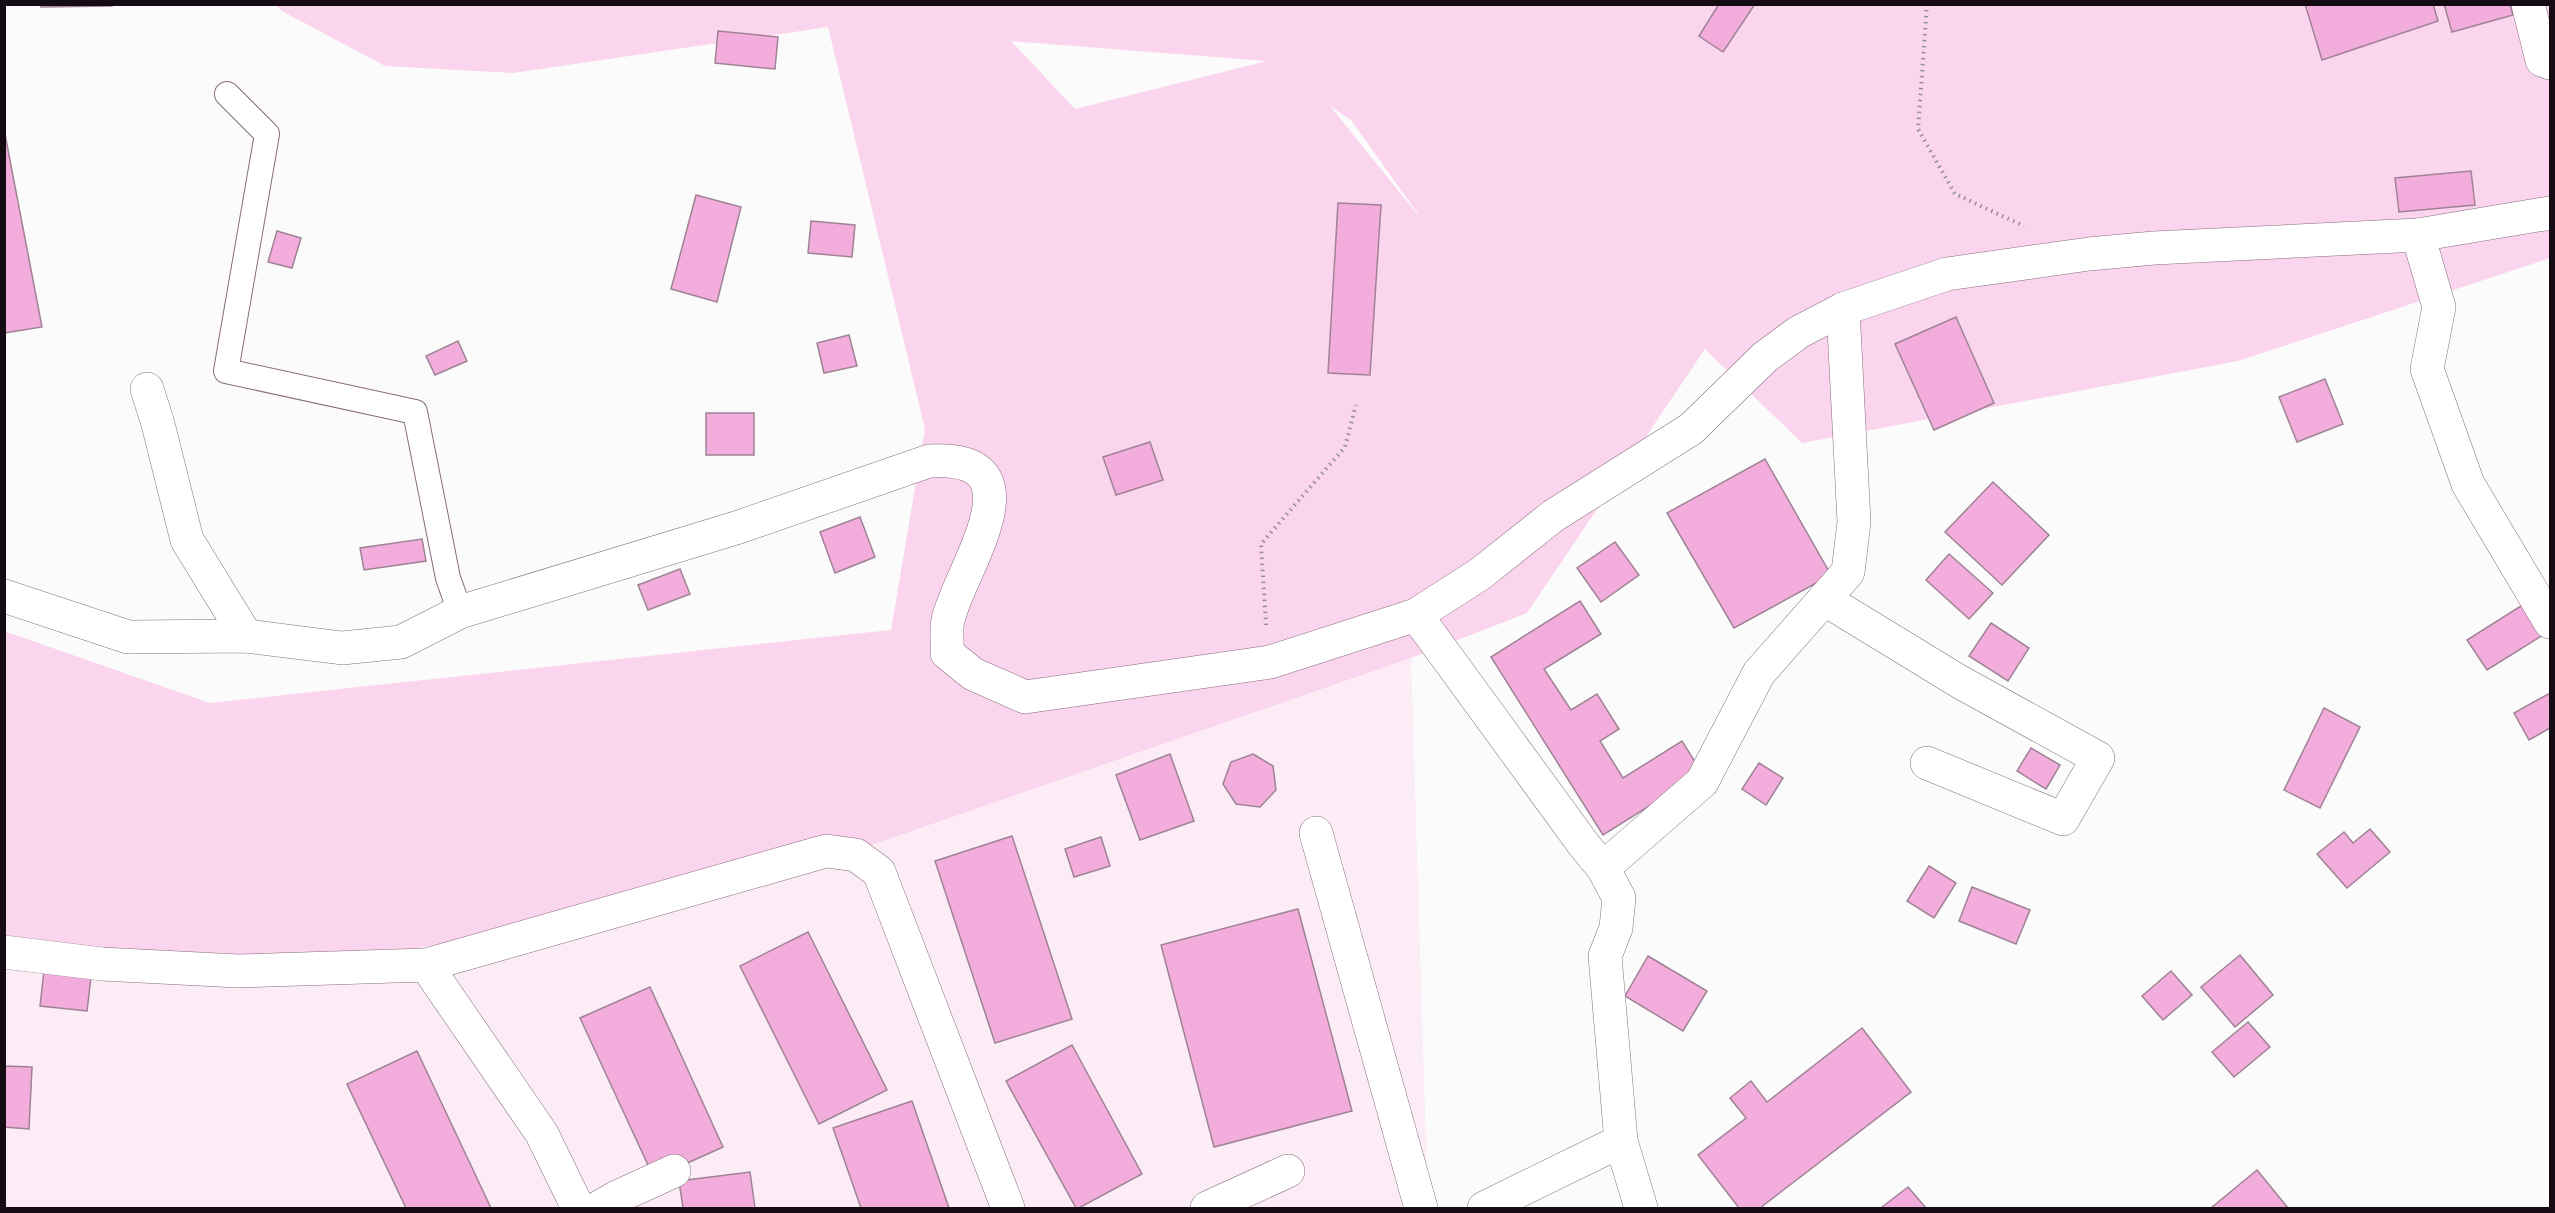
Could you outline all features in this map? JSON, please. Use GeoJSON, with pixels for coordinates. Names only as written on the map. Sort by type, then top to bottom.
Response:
{"type":"FeatureCollection","features":[{"type":"Feature","properties":{"kind":"street"},"geometry":{"type":"LineString","coordinates":[[2528,4],[2542,60],[2550,63]]}},
{"type":"Feature","properties":{"kind":"street"},"geometry":{"type":"LineString","coordinates":[[4,596],[128,637],[246,636],[342,648],[401,642],[460,612],[739,527],[929,461],[949,460],[970,464],[985,476],[991,496],[985,530],[948,618],[947,653],[973,674],[1024,697],[1270,662],[1416,615],[1480,574],[1553,516],[1691,429],[1765,357],[1798,332],[1843,309],[1947,274],[2089,254],[2154,248],[2418,235],[2550,213]]}},
{"type":"Feature","properties":{"kind":"street"},"geometry":{"type":"LineString","coordinates":[[2418,235],[2439,307],[2427,369],[2468,484],[2550,622]]}},
{"type":"Feature","properties":{"kind":"street"},"geometry":{"type":"LineString","coordinates":[[1603,868],[1702,782],[1759,672],[1848,572],[1854,522],[1843,309]]}},
{"type":"Feature","properties":{"kind":"street"},"geometry":{"type":"LineString","coordinates":[[147,389],[187,540],[246,636]]}},
{"type":"Feature","properties":{"kind":"street"},"geometry":{"type":"LineString","coordinates":[[1824,599],[1960,682],[2098,758],[2063,819],[1928,763]]}},
{"type":"Feature","properties":{"kind":"street"},"geometry":{"type":"LineString","coordinates":[[1416,615],[1603,868],[1619,898],[1616,928],[1605,956],[1621,1140],[1641,1209]]}},
{"type":"Feature","properties":{"kind":"street"},"geometry":{"type":"LineString","coordinates":[[1316,833],[1421,1209]]}},
{"type":"Feature","properties":{"kind":"street"},"geometry":{"type":"LineString","coordinates":[[4,952],[102,964],[238,971],[426,965],[826,851],[856,855],[879,872],[1008,1209]]}},
{"type":"Feature","properties":{"kind":"street"},"geometry":{"type":"LineString","coordinates":[[426,965],[542,1134],[578,1209]]}},
{"type":"Feature","properties":{"kind":"street"},"geometry":{"type":"LineString","coordinates":[[1484,1209],[1621,1140]]}},
{"type":"Feature","properties":{"kind":"street"},"geometry":{"type":"LineString","coordinates":[[598,1209],[617,1197],[674,1171]]}},
{"type":"Feature","properties":{"kind":"street"},"geometry":{"type":"LineString","coordinates":[[1207,1209],[1288,1171]]}},
{"type":"Feature","properties":{"kind":"lane"},"geometry":{"type":"LineString","coordinates":[[227,94],[267,134],[226,370],[415,412],[448,578],[460,612]]}},
{"type":"Feature","properties":{"kind":"path"},"geometry":{"type":"LineString","coordinates":[[1927,4],[1918,129],[1954,194],[2039,233],[2062,259]]}},
{"type":"Feature","properties":{"kind":"path"},"geometry":{"type":"LineString","coordinates":[[1270,662],[1263,597],[1261,544],[1345,447],[1356,405]]}},
{"type":"Feature","properties":{"kind":"shaded area"},"geometry":{"type":"Polygon","coordinates":[[[275,5],[2550,5],[2550,258],[2238,361],[1802,443],[1705,349],[1527,613],[1411,658],[811,866],[323,968],[5,952],[4,631],[210,703],[891,630],[925,429],[828,27],[513,73],[385,66],[282,11],[275,5]],[[1011,41],[1075,109],[1267,61],[1011,41]],[[1330,106],[1417,214],[1418,214],[1351,120],[1330,106]]]}},
{"type":"Feature","properties":{"kind":"shaded area"},"geometry":{"type":"Polygon","coordinates":[[[1411,658],[1428,1208],[5,1208],[4,952],[811,866],[1411,658]]]}},
{"type":"Feature","properties":{"kind":"building"},"geometry":{"type":"Polygon","coordinates":[[[41,4],[112,4],[112,6],[41,7],[41,4]]]}},
{"type":"Feature","properties":{"kind":"building"},"geometry":{"type":"Polygon","coordinates":[[[1719,4],[1755,4],[1723,52],[1699,36],[1719,4]]]}},
{"type":"Feature","properties":{"kind":"building"},"geometry":{"type":"Polygon","coordinates":[[[2305,4],[2433,4],[2438,21],[2322,60],[2305,4]]]}},
{"type":"Feature","properties":{"kind":"building"},"geometry":{"type":"Polygon","coordinates":[[[2444,4],[2510,4],[2513,15],[2452,32],[2444,4]]]}},
{"type":"Feature","properties":{"kind":"building"},"geometry":{"type":"Polygon","coordinates":[[[718,31],[778,37],[775,69],[715,63],[718,31]]]}},
{"type":"Feature","properties":{"kind":"building"},"geometry":{"type":"Polygon","coordinates":[[[4,129],[42,327],[4,333],[4,129]]]}},
{"type":"Feature","properties":{"kind":"building"},"geometry":{"type":"Polygon","coordinates":[[[2471,171],[2475,205],[2399,212],[2395,178],[2471,171]]]}},
{"type":"Feature","properties":{"kind":"building"},"geometry":{"type":"Polygon","coordinates":[[[696,195],[741,207],[717,302],[671,289],[696,195]]]}},
{"type":"Feature","properties":{"kind":"building"},"geometry":{"type":"Polygon","coordinates":[[[1338,203],[1381,205],[1370,375],[1328,373],[1338,203]]]}},
{"type":"Feature","properties":{"kind":"building"},"geometry":{"type":"Polygon","coordinates":[[[811,221],[855,225],[852,257],[808,253],[811,221]]]}},
{"type":"Feature","properties":{"kind":"building"},"geometry":{"type":"Polygon","coordinates":[[[277,231],[301,238],[292,268],[268,262],[277,231]]]}},
{"type":"Feature","properties":{"kind":"building"},"geometry":{"type":"Polygon","coordinates":[[[1956,317],[1994,403],[1934,430],[1895,344],[1956,317]]]}},
{"type":"Feature","properties":{"kind":"building"},"geometry":{"type":"Polygon","coordinates":[[[849,335],[857,366],[824,373],[817,343],[849,335]]]}},
{"type":"Feature","properties":{"kind":"building"},"geometry":{"type":"Polygon","coordinates":[[[458,341],[467,361],[435,375],[426,356],[458,341]]]}},
{"type":"Feature","properties":{"kind":"building"},"geometry":{"type":"Polygon","coordinates":[[[2325,379],[2343,424],[2297,442],[2279,397],[2325,379]]]}},
{"type":"Feature","properties":{"kind":"building"},"geometry":{"type":"Polygon","coordinates":[[[706,413],[754,413],[754,455],[706,455],[706,413]]]}},
{"type":"Feature","properties":{"kind":"building"},"geometry":{"type":"Polygon","coordinates":[[[1150,442],[1163,480],[1116,495],[1103,457],[1150,442]]]}},
{"type":"Feature","properties":{"kind":"building"},"geometry":{"type":"Polygon","coordinates":[[[1765,459],[1831,575],[1734,628],[1667,513],[1765,459]]]}},
{"type":"Feature","properties":{"kind":"building"},"geometry":{"type":"Polygon","coordinates":[[[1993,482],[2049,535],[2002,585],[1945,532],[1993,482]]]}},
{"type":"Feature","properties":{"kind":"building"},"geometry":{"type":"Polygon","coordinates":[[[860,517],[875,557],[835,573],[820,532],[860,517]]]}},
{"type":"Feature","properties":{"kind":"building"},"geometry":{"type":"Polygon","coordinates":[[[422,539],[426,561],[364,570],[360,548],[422,539]]]}},
{"type":"Feature","properties":{"kind":"building"},"geometry":{"type":"Polygon","coordinates":[[[1615,542],[1639,575],[1601,602],[1577,568],[1615,542]]]}},
{"type":"Feature","properties":{"kind":"building"},"geometry":{"type":"Polygon","coordinates":[[[1949,554],[1993,593],[1969,619],[1926,580],[1949,554]]]}},
{"type":"Feature","properties":{"kind":"building"},"geometry":{"type":"Polygon","coordinates":[[[680,569],[690,594],[648,610],[638,585],[680,569]]]}},
{"type":"Feature","properties":{"kind":"building"},"geometry":{"type":"Polygon","coordinates":[[[1580,601],[1601,634],[1544,669],[1571,710],[1597,694],[1619,729],[1600,741],[1623,778],[1682,741],[1702,773],[1603,835],[1491,657],[1580,601]]]}},
{"type":"Feature","properties":{"kind":"building"},"geometry":{"type":"Polygon","coordinates":[[[2524,604],[2543,635],[2487,670],[2467,640],[2524,604]]]}},
{"type":"Feature","properties":{"kind":"building"},"geometry":{"type":"Polygon","coordinates":[[[1991,623],[2029,648],[2008,681],[1969,656],[1991,623]]]}},
{"type":"Feature","properties":{"kind":"building"},"geometry":{"type":"Polygon","coordinates":[[[2550,693],[2550,728],[2529,740],[2514,713],[2550,693]]]}},
{"type":"Feature","properties":{"kind":"building"},"geometry":{"type":"Polygon","coordinates":[[[2324,708],[2360,727],[2320,808],[2284,790],[2324,708]]]}},
{"type":"Feature","properties":{"kind":"building"},"geometry":{"type":"Polygon","coordinates":[[[2031,748],[2060,765],[2046,789],[2017,771],[2031,748]]]}},
{"type":"Feature","properties":{"kind":"building"},"geometry":{"type":"Polygon","coordinates":[[[1170,754],[1194,821],[1140,840],[1116,775],[1170,754]]]}},
{"type":"Feature","properties":{"kind":"building"},"geometry":{"type":"Polygon","coordinates":[[[1253,754],[1273,766],[1276,790],[1260,807],[1236,804],[1223,784],[1231,762],[1253,754]]]}},
{"type":"Feature","properties":{"kind":"building"},"geometry":{"type":"Polygon","coordinates":[[[1759,763],[1783,778],[1766,805],[1742,789],[1759,763]]]}},
{"type":"Feature","properties":{"kind":"building"},"geometry":{"type":"Polygon","coordinates":[[[2370,829],[2390,852],[2347,888],[2317,854],[2344,832],[2353,843],[2370,829]]]}},
{"type":"Feature","properties":{"kind":"building"},"geometry":{"type":"Polygon","coordinates":[[[1012,836],[1072,1019],[995,1043],[935,861],[1012,836]]]}},
{"type":"Feature","properties":{"kind":"building"},"geometry":{"type":"Polygon","coordinates":[[[1101,837],[1110,866],[1074,877],[1065,849],[1101,837]]]}},
{"type":"Feature","properties":{"kind":"building"},"geometry":{"type":"Polygon","coordinates":[[[1929,866],[1956,883],[1934,918],[1907,901],[1929,866]]]}},
{"type":"Feature","properties":{"kind":"building"},"geometry":{"type":"Polygon","coordinates":[[[1972,887],[2030,910],[2016,944],[1959,921],[1972,887]]]}},
{"type":"Feature","properties":{"kind":"building"},"geometry":{"type":"Polygon","coordinates":[[[1298,909],[1352,1111],[1214,1147],[1161,945],[1298,909]]]}},
{"type":"Feature","properties":{"kind":"building"},"geometry":{"type":"Polygon","coordinates":[[[808,932],[887,1090],[819,1124],[740,966],[808,932]]]}},
{"type":"Feature","properties":{"kind":"building"},"geometry":{"type":"Polygon","coordinates":[[[2240,955],[2273,995],[2235,1027],[2201,987],[2240,955]]]}},
{"type":"Feature","properties":{"kind":"building"},"geometry":{"type":"Polygon","coordinates":[[[1648,956],[1707,991],[1683,1031],[1625,996],[1648,956]]]}},
{"type":"Feature","properties":{"kind":"building"},"geometry":{"type":"Polygon","coordinates":[[[44,971],[91,977],[87,1011],[40,1006],[44,971]]]}},
{"type":"Feature","properties":{"kind":"building"},"geometry":{"type":"Polygon","coordinates":[[[2171,971],[2192,995],[2163,1020],[2142,996],[2171,971]]]}},
{"type":"Feature","properties":{"kind":"building"},"geometry":{"type":"Polygon","coordinates":[[[650,987],[723,1147],[654,1178],[580,1018],[650,987]]]}},
{"type":"Feature","properties":{"kind":"building"},"geometry":{"type":"Polygon","coordinates":[[[2248,1022],[2270,1047],[2234,1077],[2212,1052],[2248,1022]]]}},
{"type":"Feature","properties":{"kind":"building"},"geometry":{"type":"Polygon","coordinates":[[[1862,1028],[1911,1092],[1760,1208],[1739,1208],[1698,1155],[1746,1118],[1730,1098],[1751,1081],[1767,1102],[1862,1028]]]}},
{"type":"Feature","properties":{"kind":"building"},"geometry":{"type":"Polygon","coordinates":[[[1072,1045],[1142,1174],[1079,1208],[1076,1208],[1006,1081],[1072,1045]]]}},
{"type":"Feature","properties":{"kind":"building"},"geometry":{"type":"Polygon","coordinates":[[[417,1051],[491,1208],[406,1208],[347,1084],[417,1051]]]}},
{"type":"Feature","properties":{"kind":"building"},"geometry":{"type":"Polygon","coordinates":[[[4,1066],[32,1067],[29,1129],[4,1127],[4,1066]]]}},
{"type":"Feature","properties":{"kind":"building"},"geometry":{"type":"Polygon","coordinates":[[[912,1101],[949,1208],[861,1208],[833,1128],[912,1101]]]}},
{"type":"Feature","properties":{"kind":"building"},"geometry":{"type":"Polygon","coordinates":[[[2257,1170],[2288,1208],[2211,1208],[2257,1170]]]}},
{"type":"Feature","properties":{"kind":"building"},"geometry":{"type":"Polygon","coordinates":[[[750,1172],[755,1208],[683,1208],[679,1181],[750,1172]]]}},
{"type":"Feature","properties":{"kind":"building"},"geometry":{"type":"Polygon","coordinates":[[[1908,1187],[1926,1208],[1881,1208],[1908,1187]]]}}]}
